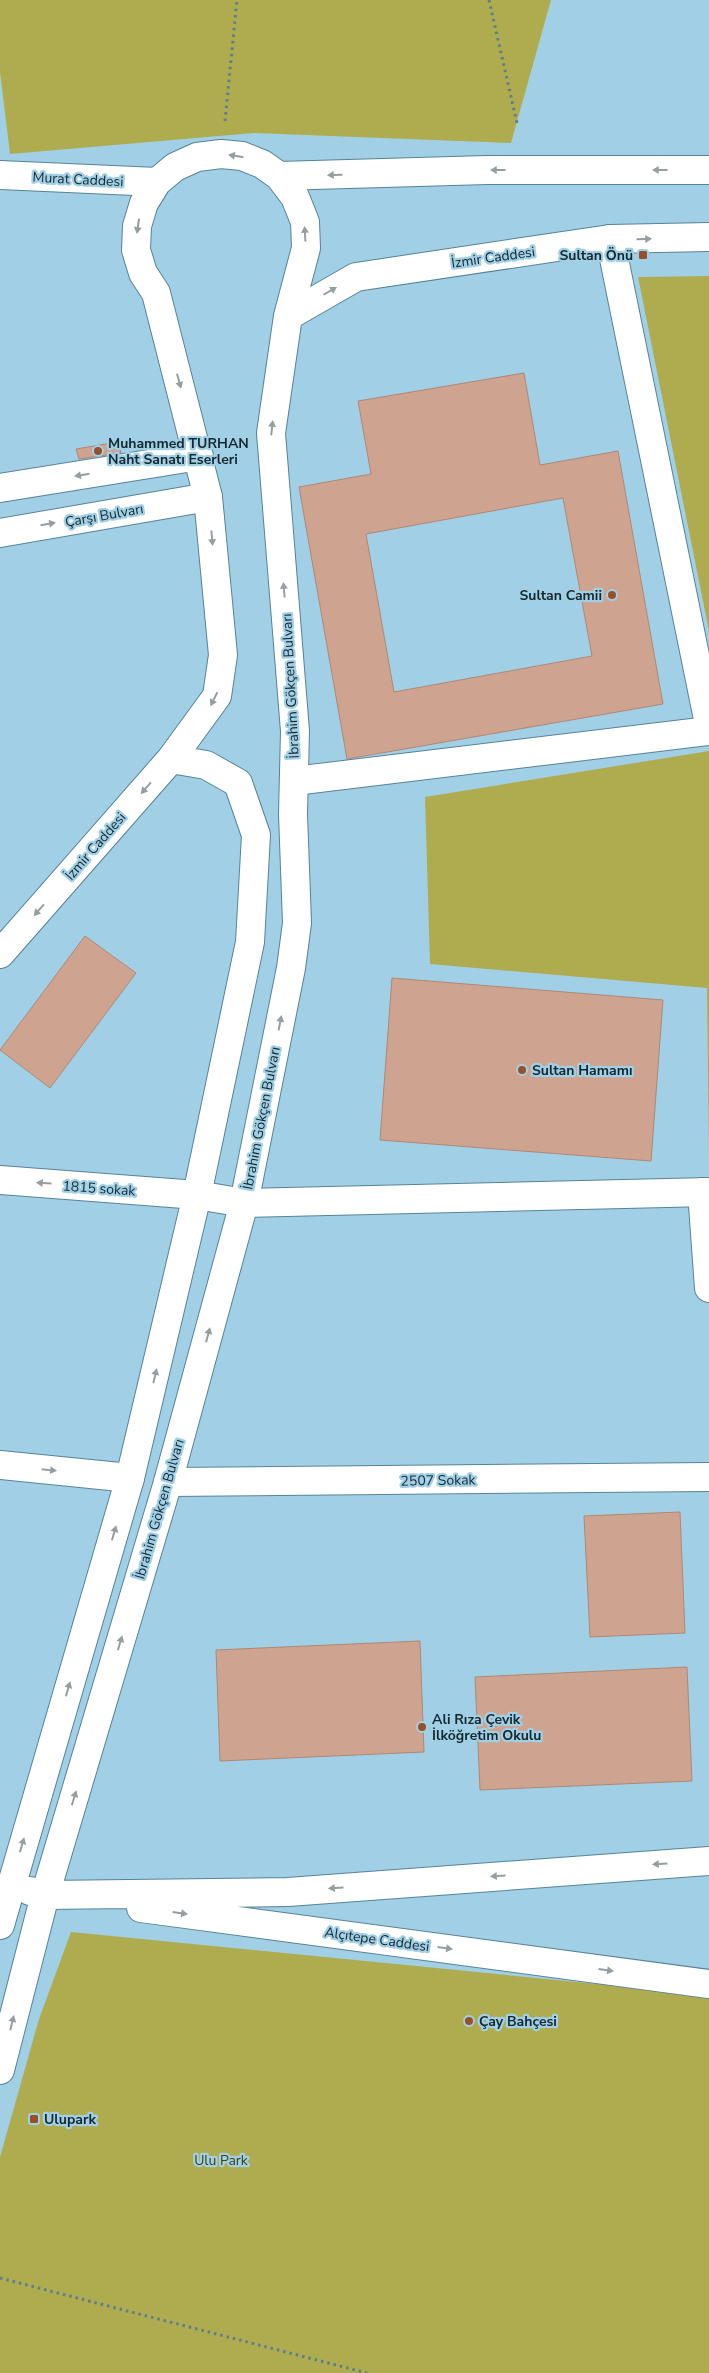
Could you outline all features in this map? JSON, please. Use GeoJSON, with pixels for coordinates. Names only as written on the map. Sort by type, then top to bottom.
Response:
{"type":"FeatureCollection","features":[{"type":"Feature","properties":{"kind":"main road"},"geometry":{"type":"LineString","coordinates":[[208,497],[156,293],[143,273],[136,250],[137,226],[141,210],[157,182],[175,167],[197,157],[221,154],[242,156],[262,164],[279,176],[487,170],[709,170]]}},
{"type":"Feature","properties":{"kind":"main road","name":"Murat Caddesi"},"geometry":{"type":"LineString","coordinates":[[0,175],[157,182]]}},
{"type":"Feature","properties":{"kind":"main road","name":"İbrahim Gökçen Bulvarı"},"geometry":{"type":"LineString","coordinates":[[0,2070],[45,1895],[168,1482],[244,1203],[291,968],[297,923],[294,875],[295,731],[271,434],[288,316],[306,248],[305,222],[295,197],[279,176]]}},
{"type":"Feature","properties":{"kind":"main road","name":"İzmir Caddesi"},"geometry":{"type":"LineString","coordinates":[[288,316],[356,277],[610,239],[709,237]]}},
{"type":"Feature","properties":{"kind":"main road"},"geometry":{"type":"LineString","coordinates":[[610,239],[709,724]]}},
{"type":"Feature","properties":{"kind":"main road"},"geometry":{"type":"LineString","coordinates":[[0,488],[199,456]]}},
{"type":"Feature","properties":{"kind":"main road","name":"İzmir Caddesi"},"geometry":{"type":"LineString","coordinates":[[0,954],[189,738],[217,696],[222,655],[208,497]]}},
{"type":"Feature","properties":{"kind":"main road","name":"Çarşı Bulvarı"},"geometry":{"type":"LineString","coordinates":[[0,533],[208,497]]}},
{"type":"Feature","properties":{"kind":"main road"},"geometry":{"type":"LineString","coordinates":[[294,781],[709,731]]}},
{"type":"Feature","properties":{"kind":"main road"},"geometry":{"type":"LineString","coordinates":[[0,1925],[5,1884],[130,1478],[197,1195],[250,942],[256,835],[238,783],[206,765],[171,759]]}},
{"type":"Feature","properties":{"kind":"main road","name":"1815 sokak"},"geometry":{"type":"LineString","coordinates":[[0,1180],[197,1195],[244,1203],[706,1192]]}},
{"type":"Feature","properties":{"kind":"main road"},"geometry":{"type":"LineString","coordinates":[[706,1192],[709,1288]]}},
{"type":"Feature","properties":{"kind":"main road","name":"2507 Sokak"},"geometry":{"type":"LineString","coordinates":[[0,1465],[168,1482],[709,1477]]}},
{"type":"Feature","properties":{"kind":"main road"},"geometry":{"type":"LineString","coordinates":[[5,1884],[45,1895],[288,1892],[709,1861]]}},
{"type":"Feature","properties":{"kind":"main road","name":"Alçıtepe Caddesi"},"geometry":{"type":"LineString","coordinates":[[45,1895],[709,1984]]}},
{"type":"Feature","properties":{"kind":"path"},"geometry":{"type":"LineString","coordinates":[[221,154],[237,0]]}},
{"type":"Feature","properties":{"kind":"path"},"geometry":{"type":"LineString","coordinates":[[489,0],[517,123]]}},
{"type":"Feature","properties":{"kind":"path"},"geometry":{"type":"LineString","coordinates":[[0,2278],[367,2373]]}},
{"type":"Feature","properties":{"kind":"green space"},"geometry":{"type":"Polygon","coordinates":[[[0,0],[551,0],[511,143],[254,133],[10,154],[0,72],[0,0]]]}},
{"type":"Feature","properties":{"kind":"green space"},"geometry":{"type":"Polygon","coordinates":[[[709,276],[709,631],[638,277],[709,276]]]}},
{"type":"Feature","properties":{"kind":"green space"},"geometry":{"type":"Polygon","coordinates":[[[709,751],[709,1157],[707,988],[430,964],[425,797],[709,751]]]}},
{"type":"Feature","properties":{"kind":"green space","name":"Ulu Park"},"geometry":{"type":"Polygon","coordinates":[[[71,1932],[709,1995],[709,2373],[0,2373],[0,2157],[39,2019],[71,1932]]]}},
{"type":"Feature","properties":{"kind":"building","name":"Sultan Camii"},"geometry":{"type":"Polygon","coordinates":[[[524,373],[540,465],[618,451],[663,704],[347,759],[299,487],[371,474],[358,401],[524,373]],[[563,498],[366,534],[394,692],[592,656],[563,498]]]}},
{"type":"Feature","properties":{"kind":"building","name":"Muhammed TURHAN Naht Sanatı Eserleri"},"geometry":{"type":"Polygon","coordinates":[[[118,442],[121,453],[79,459],[76,449],[118,442]]]}},
{"type":"Feature","properties":{"kind":"building"},"geometry":{"type":"Polygon","coordinates":[[[85,936],[136,973],[50,1088],[0,1050],[85,936]]]}},
{"type":"Feature","properties":{"kind":"building","name":"Sultan Hamamı"},"geometry":{"type":"Polygon","coordinates":[[[392,978],[663,1000],[651,1161],[380,1140],[392,978]]]}},
{"type":"Feature","properties":{"kind":"building"},"geometry":{"type":"Polygon","coordinates":[[[680,1512],[685,1633],[590,1637],[584,1516],[680,1512]]]}},
{"type":"Feature","properties":{"kind":"building"},"geometry":{"type":"Polygon","coordinates":[[[420,1641],[424,1752],[220,1761],[216,1650],[420,1641]]]}},
{"type":"Feature","properties":{"kind":"building"},"geometry":{"type":"Polygon","coordinates":[[[687,1667],[692,1781],[480,1790],[475,1677],[687,1667]]]}},
{"type":"Feature","properties":{"kind":"place","name":"Sultan Önü"},"geometry":{"type":"Point","coordinates":[643,255]}},
{"type":"Feature","properties":{"kind":"place","name":"Muhammed TURHAN Naht Sanatı Eserleri"},"geometry":{"type":"Point","coordinates":[98,451]}},
{"type":"Feature","properties":{"kind":"place","name":"Sultan Camii"},"geometry":{"type":"Point","coordinates":[612,595]}},
{"type":"Feature","properties":{"kind":"place","name":"Sultan Hamamı"},"geometry":{"type":"Point","coordinates":[522,1070]}},
{"type":"Feature","properties":{"kind":"place","name":"Ali Rıza Çevik İlköğretim Okulu"},"geometry":{"type":"Point","coordinates":[422,1727]}},
{"type":"Feature","properties":{"kind":"place","name":"Çay Bahçesi"},"geometry":{"type":"Point","coordinates":[469,2021]}},
{"type":"Feature","properties":{"kind":"place","name":"Ulupark"},"geometry":{"type":"Point","coordinates":[34,2119]}}]}
